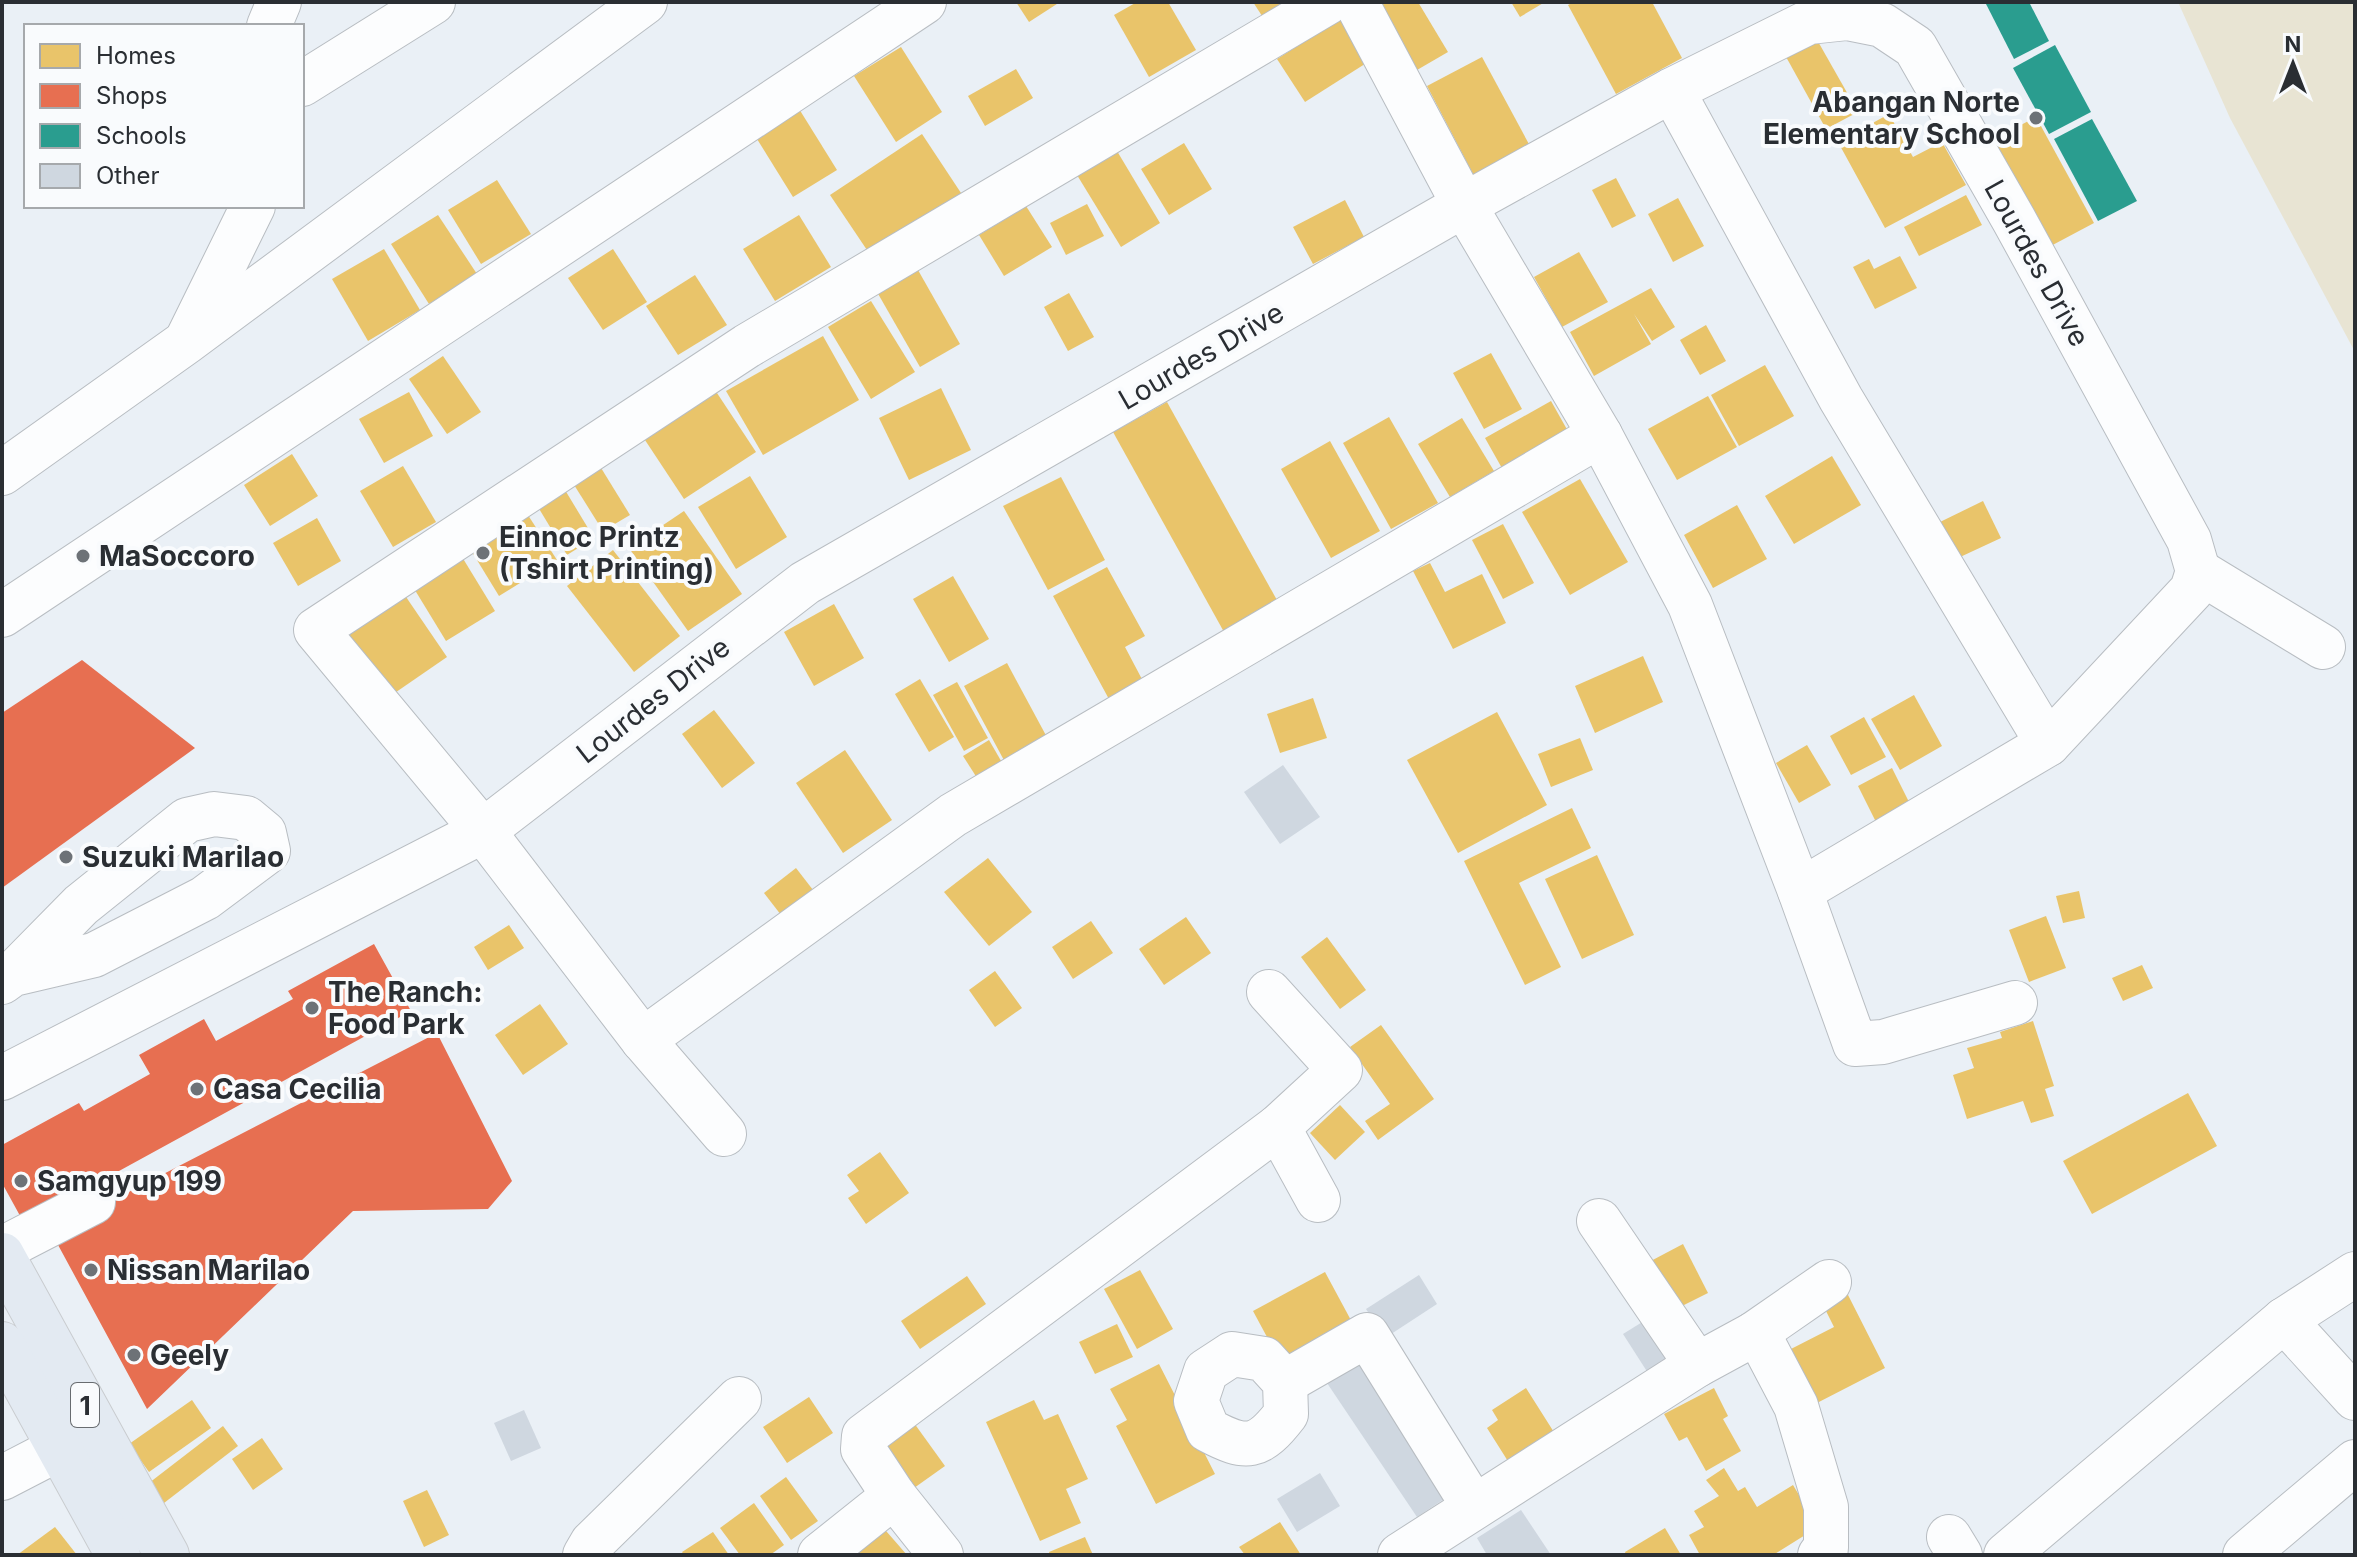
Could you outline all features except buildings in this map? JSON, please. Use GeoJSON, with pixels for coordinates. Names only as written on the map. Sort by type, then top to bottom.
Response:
{"type":"FeatureCollection","features":[{"type":"Feature","properties":{"kind":"highway","name":"1"},"geometry":{"type":"LineString","coordinates":[[2,1252],[167,1555]]}},
{"type":"Feature","properties":{"kind":"highway","name":"1"},"geometry":{"type":"LineString","coordinates":[[2,1344],[13,1394],[60,1448],[113,1553]]}},
{"type":"Feature","properties":{"kind":"street"},"geometry":{"type":"LineString","coordinates":[[270,24],[279,2]]}},
{"type":"Feature","properties":{"kind":"street"},"geometry":{"type":"LineString","coordinates":[[304,83],[433,2]]}},
{"type":"Feature","properties":{"kind":"street"},"geometry":{"type":"LineString","coordinates":[[2,473],[186,342],[645,2]]}},
{"type":"Feature","properties":{"kind":"street"},"geometry":{"type":"LineString","coordinates":[[2,615],[924,2]]}},
{"type":"Feature","properties":{"kind":"street"},"geometry":{"type":"LineString","coordinates":[[724,1134],[643,1040],[483,831],[316,630],[747,346],[1328,2]]}},
{"type":"Feature","properties":{"kind":"street"},"geometry":{"type":"LineString","coordinates":[[1356,2],[1464,205],[1600,435],[1690,605],[1855,1044],[1883,1042],[2015,1003]]}},
{"type":"Feature","properties":{"kind":"street","name":"Lourdes Drive"},"geometry":{"type":"LineString","coordinates":[[2,1078],[483,831],[805,583],[1464,205],[1672,90],[1809,22],[1847,18],[1882,25],[1915,47],[2014,220],[2189,540],[2198,571]]}},
{"type":"Feature","properties":{"kind":"street"},"geometry":{"type":"LineString","coordinates":[[1672,90],[1841,399],[2048,744]]}},
{"type":"Feature","properties":{"kind":"street"},"geometry":{"type":"LineString","coordinates":[[186,342],[252,208]]}},
{"type":"Feature","properties":{"kind":"street"},"geometry":{"type":"LineString","coordinates":[[643,1040],[953,815],[1600,435]]}},
{"type":"Feature","properties":{"kind":"street"},"geometry":{"type":"LineString","coordinates":[[1800,891],[2048,744],[2192,590],[2198,571],[2323,647]]}},
{"type":"Feature","properties":{"kind":"street"},"geometry":{"type":"LineString","coordinates":[[214,814],[232,815],[246,818],[264,833],[268,851],[205,898],[94,955],[8,978],[81,905],[187,820],[214,814]]}},
{"type":"Feature","properties":{"kind":"street"},"geometry":{"type":"LineString","coordinates":[[941,1555],[894,1496],[863,1449],[864,1436],[1278,1127],[1340,1070],[1269,992]]}},
{"type":"Feature","properties":{"kind":"street"},"geometry":{"type":"LineString","coordinates":[[1278,1127],[1318,1200]]}},
{"type":"Feature","properties":{"kind":"street"},"geometry":{"type":"LineString","coordinates":[[2,1252],[93,1202]]}},
{"type":"Feature","properties":{"kind":"street"},"geometry":{"type":"LineString","coordinates":[[1599,1221],[1697,1365]]}},
{"type":"Feature","properties":{"kind":"street"},"geometry":{"type":"LineString","coordinates":[[2006,1555],[2284,1320],[2355,1274]]}},
{"type":"Feature","properties":{"kind":"street"},"geometry":{"type":"LineString","coordinates":[[1400,1555],[1697,1365],[1754,1334],[1829,1282]]}},
{"type":"Feature","properties":{"kind":"street"},"geometry":{"type":"LineString","coordinates":[[2284,1320],[2355,1398]]}},
{"type":"Feature","properties":{"kind":"street"},"geometry":{"type":"LineString","coordinates":[[1754,1334],[1790,1394],[1801,1420],[1826,1507],[1826,1548],[1820,1555]]}},
{"type":"Feature","properties":{"kind":"street"},"geometry":{"type":"LineString","coordinates":[[1285,1382],[1367,1335],[1474,1507]]}},
{"type":"Feature","properties":{"kind":"street"},"geometry":{"type":"LineString","coordinates":[[585,1555],[592,1543],[739,1399]]}},
{"type":"Feature","properties":{"kind":"street"},"geometry":{"type":"LineString","coordinates":[[2,1478],[60,1448]]}},
{"type":"Feature","properties":{"kind":"street"},"geometry":{"type":"LineString","coordinates":[[2245,1555],[2355,1462]]}},
{"type":"Feature","properties":{"kind":"street"},"geometry":{"type":"LineString","coordinates":[[820,1555],[894,1496]]}},
{"type":"Feature","properties":{"kind":"shaded area"},"geometry":{"type":"Polygon","coordinates":[[[2178,2],[2355,2],[2355,352],[2230,118],[2178,2]]]}},
{"type":"Feature","properties":{"kind":"place","name":"Abangan Norte Elementary School"},"geometry":{"type":"Point","coordinates":[2036,118]}},
{"type":"Feature","properties":{"kind":"place","name":"Einnoc Printz (Tshirt Printing)"},"geometry":{"type":"Point","coordinates":[483,553]}},
{"type":"Feature","properties":{"kind":"place","name":"MaSoccoro"},"geometry":{"type":"Point","coordinates":[83,556]}},
{"type":"Feature","properties":{"kind":"place","name":"Suzuki Marilao"},"geometry":{"type":"Point","coordinates":[66,857]}},
{"type":"Feature","properties":{"kind":"place","name":"The Ranch: Food Park"},"geometry":{"type":"Point","coordinates":[312,1008]}},
{"type":"Feature","properties":{"kind":"place","name":"Casa Cecilia"},"geometry":{"type":"Point","coordinates":[197,1089]}},
{"type":"Feature","properties":{"kind":"place","name":"Samgyup 199"},"geometry":{"type":"Point","coordinates":[21,1181]}},
{"type":"Feature","properties":{"kind":"place","name":"Nissan Marilao"},"geometry":{"type":"Point","coordinates":[91,1270]}},
{"type":"Feature","properties":{"kind":"place","name":"Geely"},"geometry":{"type":"Point","coordinates":[134,1355]}}]}
